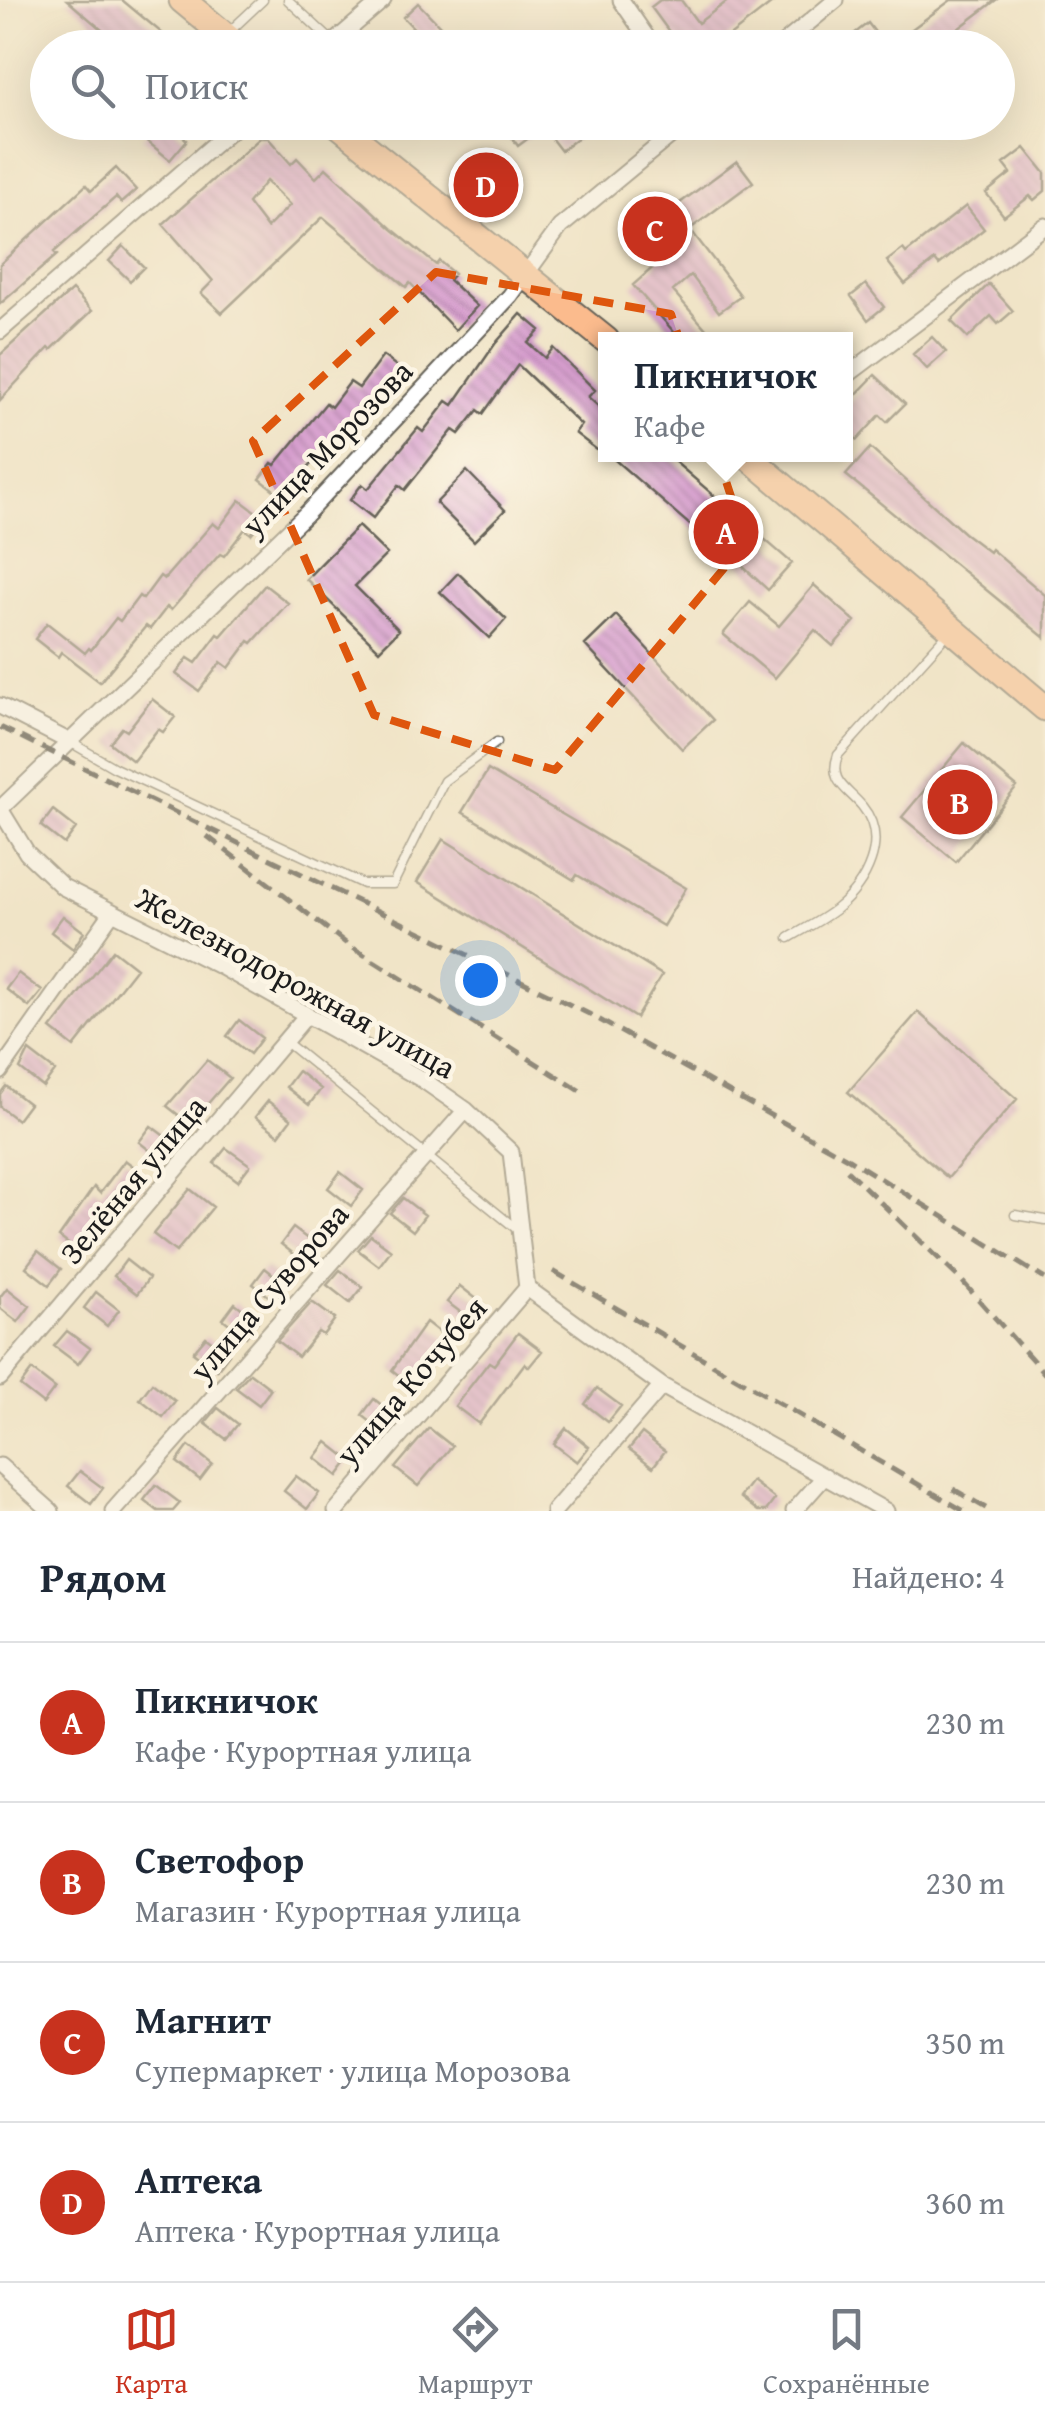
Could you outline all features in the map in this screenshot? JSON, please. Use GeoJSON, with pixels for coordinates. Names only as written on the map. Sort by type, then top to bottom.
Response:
{"type":"FeatureCollection","features":[{"type":"Feature","properties":{"kind":"main road"},"geometry":{"type":"LineString","coordinates":[[182,0],[218,30]]}},
{"type":"Feature","properties":{"kind":"main road"},"geometry":{"type":"LineString","coordinates":[[359,140],[598,333]]}},
{"type":"Feature","properties":{"kind":"main road"},"geometry":{"type":"LineString","coordinates":[[754,462],[1045,708]]}},
{"type":"Feature","properties":{"kind":"street"},"geometry":{"type":"LineString","coordinates":[[348,30],[383,0]]}},
{"type":"Feature","properties":{"kind":"street"},"geometry":{"type":"LineString","coordinates":[[621,0],[640,30]]}},
{"type":"Feature","properties":{"kind":"street"},"geometry":{"type":"LineString","coordinates":[[800,30],[836,0]]}},
{"type":"Feature","properties":{"kind":"street"},"geometry":{"type":"LineString","coordinates":[[0,332],[219,140]]}},
{"type":"Feature","properties":{"kind":"street","name":"улица Морозова"},"geometry":{"type":"LineString","coordinates":[[0,809],[308,512],[510,296],[560,227],[666,140]]}},
{"type":"Feature","properties":{"kind":"street"},"geometry":{"type":"LineString","coordinates":[[853,371],[1045,226]]}},
{"type":"Feature","properties":{"kind":"street"},"geometry":{"type":"LineString","coordinates":[[0,706],[70,742]]}},
{"type":"Feature","properties":{"kind":"street","name":"Железнодорожная улица"},"geometry":{"type":"LineString","coordinates":[[0,809],[27,853],[62,887],[220,966],[423,1080],[466,1110],[511,1152],[527,1288]]}},
{"type":"Feature","properties":{"kind":"street"},"geometry":{"type":"LineString","coordinates":[[0,1072],[112,914]]}},
{"type":"Feature","properties":{"kind":"street","name":"Зелёная улица"},"geometry":{"type":"LineString","coordinates":[[0,1378],[306,1016]]}},
{"type":"Feature","properties":{"kind":"street","name":"улица Суворова"},"geometry":{"type":"LineString","coordinates":[[112,1511],[466,1110]]}},
{"type":"Feature","properties":{"kind":"street"},"geometry":{"type":"LineString","coordinates":[[527,1288],[662,1386],[886,1511]]}},
{"type":"Feature","properties":{"kind":"street","name":"улица Кочубея"},"geometry":{"type":"LineString","coordinates":[[336,1511],[527,1288]]}},
{"type":"Feature","properties":{"kind":"street"},"geometry":{"type":"LineString","coordinates":[[554,1511],[662,1386]]}},
{"type":"Feature","properties":{"kind":"street"},"geometry":{"type":"LineString","coordinates":[[0,1466],[51,1511]]}},
{"type":"Feature","properties":{"kind":"street"},"geometry":{"type":"LineString","coordinates":[[794,1511],[825,1476]]}},
{"type":"Feature","properties":{"kind":"lane"},"geometry":{"type":"LineString","coordinates":[[241,30],[263,0]]}},
{"type":"Feature","properties":{"kind":"lane"},"geometry":{"type":"LineString","coordinates":[[288,0],[316,30]]}},
{"type":"Feature","properties":{"kind":"lane"},"geometry":{"type":"LineString","coordinates":[[789,938],[838,907],[864,877],[873,858],[877,839],[862,807],[837,780],[834,767],[838,755],[952,629]]}},
{"type":"Feature","properties":{"kind":"lane"},"geometry":{"type":"LineString","coordinates":[[70,742],[114,768],[363,884],[393,884],[444,781],[497,742]]}},
{"type":"Feature","properties":{"kind":"lane"},"geometry":{"type":"LineString","coordinates":[[286,1042],[523,1234]]}},
{"type":"Feature","properties":{"kind":"lane"},"geometry":{"type":"LineString","coordinates":[[1015,1215],[1045,1220]]}},
{"type":"Feature","properties":{"kind":"highlighted area"},"geometry":{"type":"Polygon","coordinates":[[[436,272],[671,314],[746,542],[555,770],[374,715],[253,441],[436,272]]]}},
{"type":"Feature","properties":{"kind":"building"},"geometry":{"type":"Polygon","coordinates":[[[67,0],[122,0],[158,30],[102,30],[67,0]]]}},
{"type":"Feature","properties":{"kind":"building"},"geometry":{"type":"Polygon","coordinates":[[[660,0],[681,0],[698,23],[729,0],[776,0],[737,30],[668,30],[651,7],[660,0]]]}},
{"type":"Feature","properties":{"kind":"building"},"geometry":{"type":"Polygon","coordinates":[[[951,0],[996,0],[957,30],[912,29],[951,0]]]}},
{"type":"Feature","properties":{"kind":"building"},"geometry":{"type":"Polygon","coordinates":[[[418,3],[441,27],[415,30],[403,17],[418,3]]]}},
{"type":"Feature","properties":{"kind":"building"},"geometry":{"type":"Polygon","coordinates":[[[145,140],[187,140],[170,160],[145,140]]]}},
{"type":"Feature","properties":{"kind":"building"},"geometry":{"type":"Polygon","coordinates":[[[258,140],[270,140],[291,164],[297,158],[316,178],[326,168],[391,228],[436,265],[439,261],[454,274],[449,280],[477,306],[455,330],[410,283],[406,287],[323,217],[222,313],[201,293],[213,281],[163,224],[258,140]],[[266,181],[248,203],[267,228],[290,205],[266,181]]]}},
{"type":"Feature","properties":{"kind":"building"},"geometry":{"type":"Polygon","coordinates":[[[552,140],[575,140],[561,151],[552,140]]]}},
{"type":"Feature","properties":{"kind":"building"},"geometry":{"type":"Polygon","coordinates":[[[1025,148],[1045,173],[1045,191],[1034,200],[1030,196],[1004,216],[986,193],[1011,173],[1004,164],[1025,148]]]}},
{"type":"Feature","properties":{"kind":"building"},"geometry":{"type":"Polygon","coordinates":[[[737,161],[753,182],[690,229],[741,296],[719,312],[691,275],[673,291],[706,329],[703,332],[674,332],[633,285],[658,263],[626,217],[653,197],[665,214],[737,161]]]}},
{"type":"Feature","properties":{"kind":"building"},"geometry":{"type":"Polygon","coordinates":[[[477,163],[503,182],[488,202],[462,182],[477,163]]]}},
{"type":"Feature","properties":{"kind":"building"},"geometry":{"type":"Polygon","coordinates":[[[116,168],[136,190],[121,203],[116,197],[0,304],[0,264],[86,185],[91,191],[116,168]]]}},
{"type":"Feature","properties":{"kind":"building"},"geometry":{"type":"Polygon","coordinates":[[[966,206],[984,229],[939,265],[935,260],[905,284],[887,261],[903,249],[906,253],[966,206]]]}},
{"type":"Feature","properties":{"kind":"building"},"geometry":{"type":"Polygon","coordinates":[[[123,246],[144,267],[130,281],[109,261],[123,246]]]}},
{"type":"Feature","properties":{"kind":"building"},"geometry":{"type":"Polygon","coordinates":[[[866,284],[884,307],[868,320],[851,296],[866,284]]]}},
{"type":"Feature","properties":{"kind":"building"},"geometry":{"type":"Polygon","coordinates":[[[989,284],[1013,311],[998,324],[991,316],[968,338],[951,321],[989,284]]]}},
{"type":"Feature","properties":{"kind":"building"},"geometry":{"type":"Polygon","coordinates":[[[72,290],[92,311],[49,348],[0,400],[0,355],[72,290]]]}},
{"type":"Feature","properties":{"kind":"building"},"geometry":{"type":"Polygon","coordinates":[[[521,314],[540,330],[528,343],[545,358],[553,348],[595,390],[588,397],[598,406],[598,451],[575,433],[581,425],[518,365],[483,414],[478,410],[459,434],[453,430],[405,490],[399,485],[373,518],[350,500],[362,484],[368,489],[418,428],[423,432],[447,401],[453,405],[521,314]]]}},
{"type":"Feature","properties":{"kind":"building"},"geometry":{"type":"Polygon","coordinates":[[[932,337],[946,352],[927,369],[913,354],[932,337]]]}},
{"type":"Feature","properties":{"kind":"building"},"geometry":{"type":"Polygon","coordinates":[[[383,356],[407,374],[391,396],[382,389],[362,415],[356,411],[283,497],[260,479],[326,403],[331,407],[350,382],[359,388],[383,356]]]}},
{"type":"Feature","properties":{"kind":"building"},"geometry":{"type":"Polygon","coordinates":[[[875,375],[905,404],[887,422],[880,415],[857,440],[853,436],[853,398],[875,375]]]}},
{"type":"Feature","properties":{"kind":"building"},"geometry":{"type":"Polygon","coordinates":[[[870,448],[964,533],[989,552],[991,549],[1045,595],[1045,638],[846,475],[870,448]]]}},
{"type":"Feature","properties":{"kind":"building"},"geometry":{"type":"Polygon","coordinates":[[[617,462],[675,462],[792,563],[768,590],[724,549],[721,552],[617,462]]]}},
{"type":"Feature","properties":{"kind":"building"},"geometry":{"type":"Polygon","coordinates":[[[467,471],[505,510],[474,541],[436,503],[467,471]]]}},
{"type":"Feature","properties":{"kind":"building"},"geometry":{"type":"Polygon","coordinates":[[[240,500],[264,518],[251,534],[245,529],[171,610],[167,607],[150,629],[146,626],[100,682],[61,652],[58,657],[35,639],[47,623],[85,653],[91,650],[116,618],[120,621],[160,576],[164,579],[213,523],[219,528],[240,500]]]}},
{"type":"Feature","properties":{"kind":"building"},"geometry":{"type":"Polygon","coordinates":[[[358,526],[387,554],[355,586],[399,630],[379,650],[306,579],[358,526]]]}},
{"type":"Feature","properties":{"kind":"building"},"geometry":{"type":"Polygon","coordinates":[[[458,573],[506,619],[489,638],[440,592],[458,573]]]}},
{"type":"Feature","properties":{"kind":"building"},"geometry":{"type":"Polygon","coordinates":[[[265,585],[288,603],[252,643],[249,641],[229,668],[221,662],[199,691],[176,674],[188,658],[196,663],[265,585]]]}},
{"type":"Feature","properties":{"kind":"building"},"geometry":{"type":"Polygon","coordinates":[[[814,585],[855,621],[833,646],[815,630],[775,678],[723,634],[750,602],[779,626],[814,585]]]}},
{"type":"Feature","properties":{"kind":"building"},"geometry":{"type":"Polygon","coordinates":[[[616,615],[713,720],[682,749],[585,645],[616,615]]]}},
{"type":"Feature","properties":{"kind":"building"},"geometry":{"type":"Polygon","coordinates":[[[152,699],[175,717],[163,732],[158,729],[133,761],[110,743],[122,728],[127,731],[152,699]]]}},
{"type":"Feature","properties":{"kind":"building"},"geometry":{"type":"Polygon","coordinates":[[[964,743],[1017,787],[956,862],[902,817],[964,743]]]}},
{"type":"Feature","properties":{"kind":"building"},"geometry":{"type":"Polygon","coordinates":[[[488,770],[686,888],[663,926],[577,875],[574,880],[462,812],[488,770]]]}},
{"type":"Feature","properties":{"kind":"building"},"geometry":{"type":"Polygon","coordinates":[[[53,810],[76,828],[64,844],[41,826],[53,810]]]}},
{"type":"Feature","properties":{"kind":"building"},"geometry":{"type":"Polygon","coordinates":[[[443,839],[662,975],[636,1018],[417,882],[443,839]]]}},
{"type":"Feature","properties":{"kind":"building"},"geometry":{"type":"Polygon","coordinates":[[[63,916],[84,932],[73,949],[51,932],[63,916]]]}},
{"type":"Feature","properties":{"kind":"building"},"geometry":{"type":"Polygon","coordinates":[[[113,950],[136,968],[74,1047],[51,1029],[113,950]]]}},
{"type":"Feature","properties":{"kind":"building"},"geometry":{"type":"Polygon","coordinates":[[[18,973],[42,991],[29,1007],[6,989],[18,973]]]}},
{"type":"Feature","properties":{"kind":"building"},"geometry":{"type":"Polygon","coordinates":[[[918,1012],[1017,1099],[948,1178],[848,1092],[918,1012]]]}},
{"type":"Feature","properties":{"kind":"building"},"geometry":{"type":"Polygon","coordinates":[[[239,1020],[262,1038],[250,1054],[227,1036],[239,1020]]]}},
{"type":"Feature","properties":{"kind":"building"},"geometry":{"type":"Polygon","coordinates":[[[29,1051],[55,1071],[43,1087],[20,1069],[29,1051]]]}},
{"type":"Feature","properties":{"kind":"building"},"geometry":{"type":"Polygon","coordinates":[[[207,1060],[230,1078],[190,1124],[167,1106],[207,1060]]]}},
{"type":"Feature","properties":{"kind":"building"},"geometry":{"type":"Polygon","coordinates":[[[298,1071],[321,1089],[309,1105],[286,1087],[298,1071]]]}},
{"type":"Feature","properties":{"kind":"building"},"geometry":{"type":"Polygon","coordinates":[[[6,1086],[29,1104],[17,1120],[0,1107],[0,1094],[6,1086]]]}},
{"type":"Feature","properties":{"kind":"building"},"geometry":{"type":"Polygon","coordinates":[[[268,1101],[291,1119],[279,1135],[255,1117],[268,1101]]]}},
{"type":"Feature","properties":{"kind":"building"},"geometry":{"type":"Polygon","coordinates":[[[151,1126],[175,1144],[162,1160],[139,1142],[151,1126]]]}},
{"type":"Feature","properties":{"kind":"building"},"geometry":{"type":"Polygon","coordinates":[[[226,1148],[250,1165],[238,1181],[214,1163],[226,1148]]]}},
{"type":"Feature","properties":{"kind":"building"},"geometry":{"type":"Polygon","coordinates":[[[125,1160],[149,1178],[136,1193],[130,1188],[83,1255],[59,1237],[94,1187],[100,1193],[125,1160]]]}},
{"type":"Feature","properties":{"kind":"building"},"geometry":{"type":"Polygon","coordinates":[[[340,1172],[363,1190],[351,1206],[328,1188],[340,1172]]]}},
{"type":"Feature","properties":{"kind":"building"},"geometry":{"type":"Polygon","coordinates":[[[190,1189],[213,1207],[176,1252],[153,1234],[190,1189]]]}},
{"type":"Feature","properties":{"kind":"building"},"geometry":{"type":"Polygon","coordinates":[[[403,1198],[425,1215],[413,1231],[390,1213],[403,1198]]]}},
{"type":"Feature","properties":{"kind":"building"},"geometry":{"type":"Polygon","coordinates":[[[293,1228],[317,1246],[304,1262],[281,1244],[293,1228]]]}},
{"type":"Feature","properties":{"kind":"building"},"geometry":{"type":"Polygon","coordinates":[[[371,1235],[391,1250],[379,1266],[358,1250],[371,1235]]]}},
{"type":"Feature","properties":{"kind":"building"},"geometry":{"type":"Polygon","coordinates":[[[38,1251],[61,1269],[49,1285],[26,1267],[38,1251]]]}},
{"type":"Feature","properties":{"kind":"building"},"geometry":{"type":"Polygon","coordinates":[[[126,1260],[149,1278],[137,1294],[114,1276],[126,1260]]]}},
{"type":"Feature","properties":{"kind":"building"},"geometry":{"type":"Polygon","coordinates":[[[265,1268],[288,1286],[276,1302],[253,1284],[265,1268]]]}},
{"type":"Feature","properties":{"kind":"building"},"geometry":{"type":"Polygon","coordinates":[[[340,1270],[363,1287],[350,1303],[327,1285],[340,1270]]]}},
{"type":"Feature","properties":{"kind":"building"},"geometry":{"type":"Polygon","coordinates":[[[460,1286],[483,1304],[471,1320],[447,1302],[460,1286]]]}},
{"type":"Feature","properties":{"kind":"building"},"geometry":{"type":"Polygon","coordinates":[[[7,1288],[30,1306],[18,1322],[0,1308],[0,1297],[7,1288]]]}},
{"type":"Feature","properties":{"kind":"building"},"geometry":{"type":"Polygon","coordinates":[[[96,1292],[119,1310],[107,1326],[84,1308],[96,1292]]]}},
{"type":"Feature","properties":{"kind":"building"},"geometry":{"type":"Polygon","coordinates":[[[312,1302],[335,1319],[323,1335],[318,1332],[298,1357],[277,1341],[312,1302]]]}},
{"type":"Feature","properties":{"kind":"building"},"geometry":{"type":"Polygon","coordinates":[[[235,1303],[258,1321],[246,1337],[223,1319],[235,1303]]]}},
{"type":"Feature","properties":{"kind":"building"},"geometry":{"type":"Polygon","coordinates":[[[426,1322],[449,1340],[415,1388],[392,1370],[426,1322]]]}},
{"type":"Feature","properties":{"kind":"building"},"geometry":{"type":"Polygon","coordinates":[[[67,1331],[90,1348],[78,1364],[54,1346],[67,1331]]]}},
{"type":"Feature","properties":{"kind":"building"},"geometry":{"type":"Polygon","coordinates":[[[518,1333],[542,1351],[529,1367],[525,1363],[479,1424],[455,1406],[489,1362],[494,1365],[518,1333]]]}},
{"type":"Feature","properties":{"kind":"building"},"geometry":{"type":"Polygon","coordinates":[[[206,1337],[229,1354],[217,1370],[193,1352],[206,1337]]]}},
{"type":"Feature","properties":{"kind":"building"},"geometry":{"type":"Polygon","coordinates":[[[32,1370],[55,1388],[43,1404],[20,1386],[32,1370]]]}},
{"type":"Feature","properties":{"kind":"building"},"geometry":{"type":"Polygon","coordinates":[[[250,1373],[271,1389],[259,1405],[236,1388],[250,1373]]]}},
{"type":"Feature","properties":{"kind":"building"},"geometry":{"type":"Polygon","coordinates":[[[152,1383],[175,1401],[163,1417],[140,1399],[152,1383]]]}},
{"type":"Feature","properties":{"kind":"building"},"geometry":{"type":"Polygon","coordinates":[[[597,1388],[621,1406],[608,1422],[585,1404],[597,1388]]]}},
{"type":"Feature","properties":{"kind":"building"},"geometry":{"type":"Polygon","coordinates":[[[374,1399],[397,1417],[385,1433],[362,1415],[374,1399]]]}},
{"type":"Feature","properties":{"kind":"building"},"geometry":{"type":"Polygon","coordinates":[[[218,1408],[238,1424],[226,1439],[205,1423],[218,1408]]]}},
{"type":"Feature","properties":{"kind":"building"},"geometry":{"type":"Polygon","coordinates":[[[429,1428],[452,1446],[418,1486],[395,1468],[429,1428]]]}},
{"type":"Feature","properties":{"kind":"building"},"geometry":{"type":"Polygon","coordinates":[[[566,1428],[589,1447],[577,1462],[554,1444],[566,1428]]]}},
{"type":"Feature","properties":{"kind":"building"},"geometry":{"type":"Polygon","coordinates":[[[642,1433],[665,1451],[653,1467],[629,1449],[642,1433]]]}},
{"type":"Feature","properties":{"kind":"building"},"geometry":{"type":"Polygon","coordinates":[[[327,1442],[350,1460],[338,1476],[315,1458],[327,1442]]]}},
{"type":"Feature","properties":{"kind":"building"},"geometry":{"type":"Polygon","coordinates":[[[189,1446],[212,1464],[200,1480],[177,1462],[189,1446]]]}},
{"type":"Feature","properties":{"kind":"building"},"geometry":{"type":"Polygon","coordinates":[[[80,1471],[103,1488],[91,1504],[68,1486],[80,1471]]]}},
{"type":"Feature","properties":{"kind":"building"},"geometry":{"type":"Polygon","coordinates":[[[296,1476],[319,1493],[307,1509],[284,1491],[296,1476]]]}},
{"type":"Feature","properties":{"kind":"building"},"geometry":{"type":"Polygon","coordinates":[[[752,1481],[775,1499],[766,1511],[758,1511],[740,1497],[752,1481]]]}},
{"type":"Feature","properties":{"kind":"building"},"geometry":{"type":"Polygon","coordinates":[[[156,1485],[180,1503],[173,1511],[158,1511],[144,1500],[156,1485]]]}},
{"type":"Feature","properties":{"kind":"railway"},"geometry":{"type":"LineString","coordinates":[[0,727],[589,1014],[847,1158],[1045,1279]]}},
{"type":"Feature","properties":{"kind":"railway"},"geometry":{"type":"LineString","coordinates":[[207,836],[347,944],[585,1094]]}},
{"type":"Feature","properties":{"kind":"railway"},"geometry":{"type":"LineString","coordinates":[[847,1170],[962,1281],[1045,1374]]}},
{"type":"Feature","properties":{"kind":"railway"},"geometry":{"type":"LineString","coordinates":[[553,1271],[964,1511]]}},
{"type":"Feature","properties":{"kind":"railway"},"geometry":{"type":"LineString","coordinates":[[953,1489],[991,1511]]}},
{"type":"Feature","properties":{"kind":"place","name":"Аптека"},"geometry":{"type":"Point","coordinates":[486,185]}},
{"type":"Feature","properties":{"kind":"place","name":"Магнит"},"geometry":{"type":"Point","coordinates":[655,229]}},
{"type":"Feature","properties":{"kind":"place","name":"Пикничок"},"geometry":{"type":"Point","coordinates":[726,532]}},
{"type":"Feature","properties":{"kind":"place","name":"Светофор"},"geometry":{"type":"Point","coordinates":[960,802]}}]}
